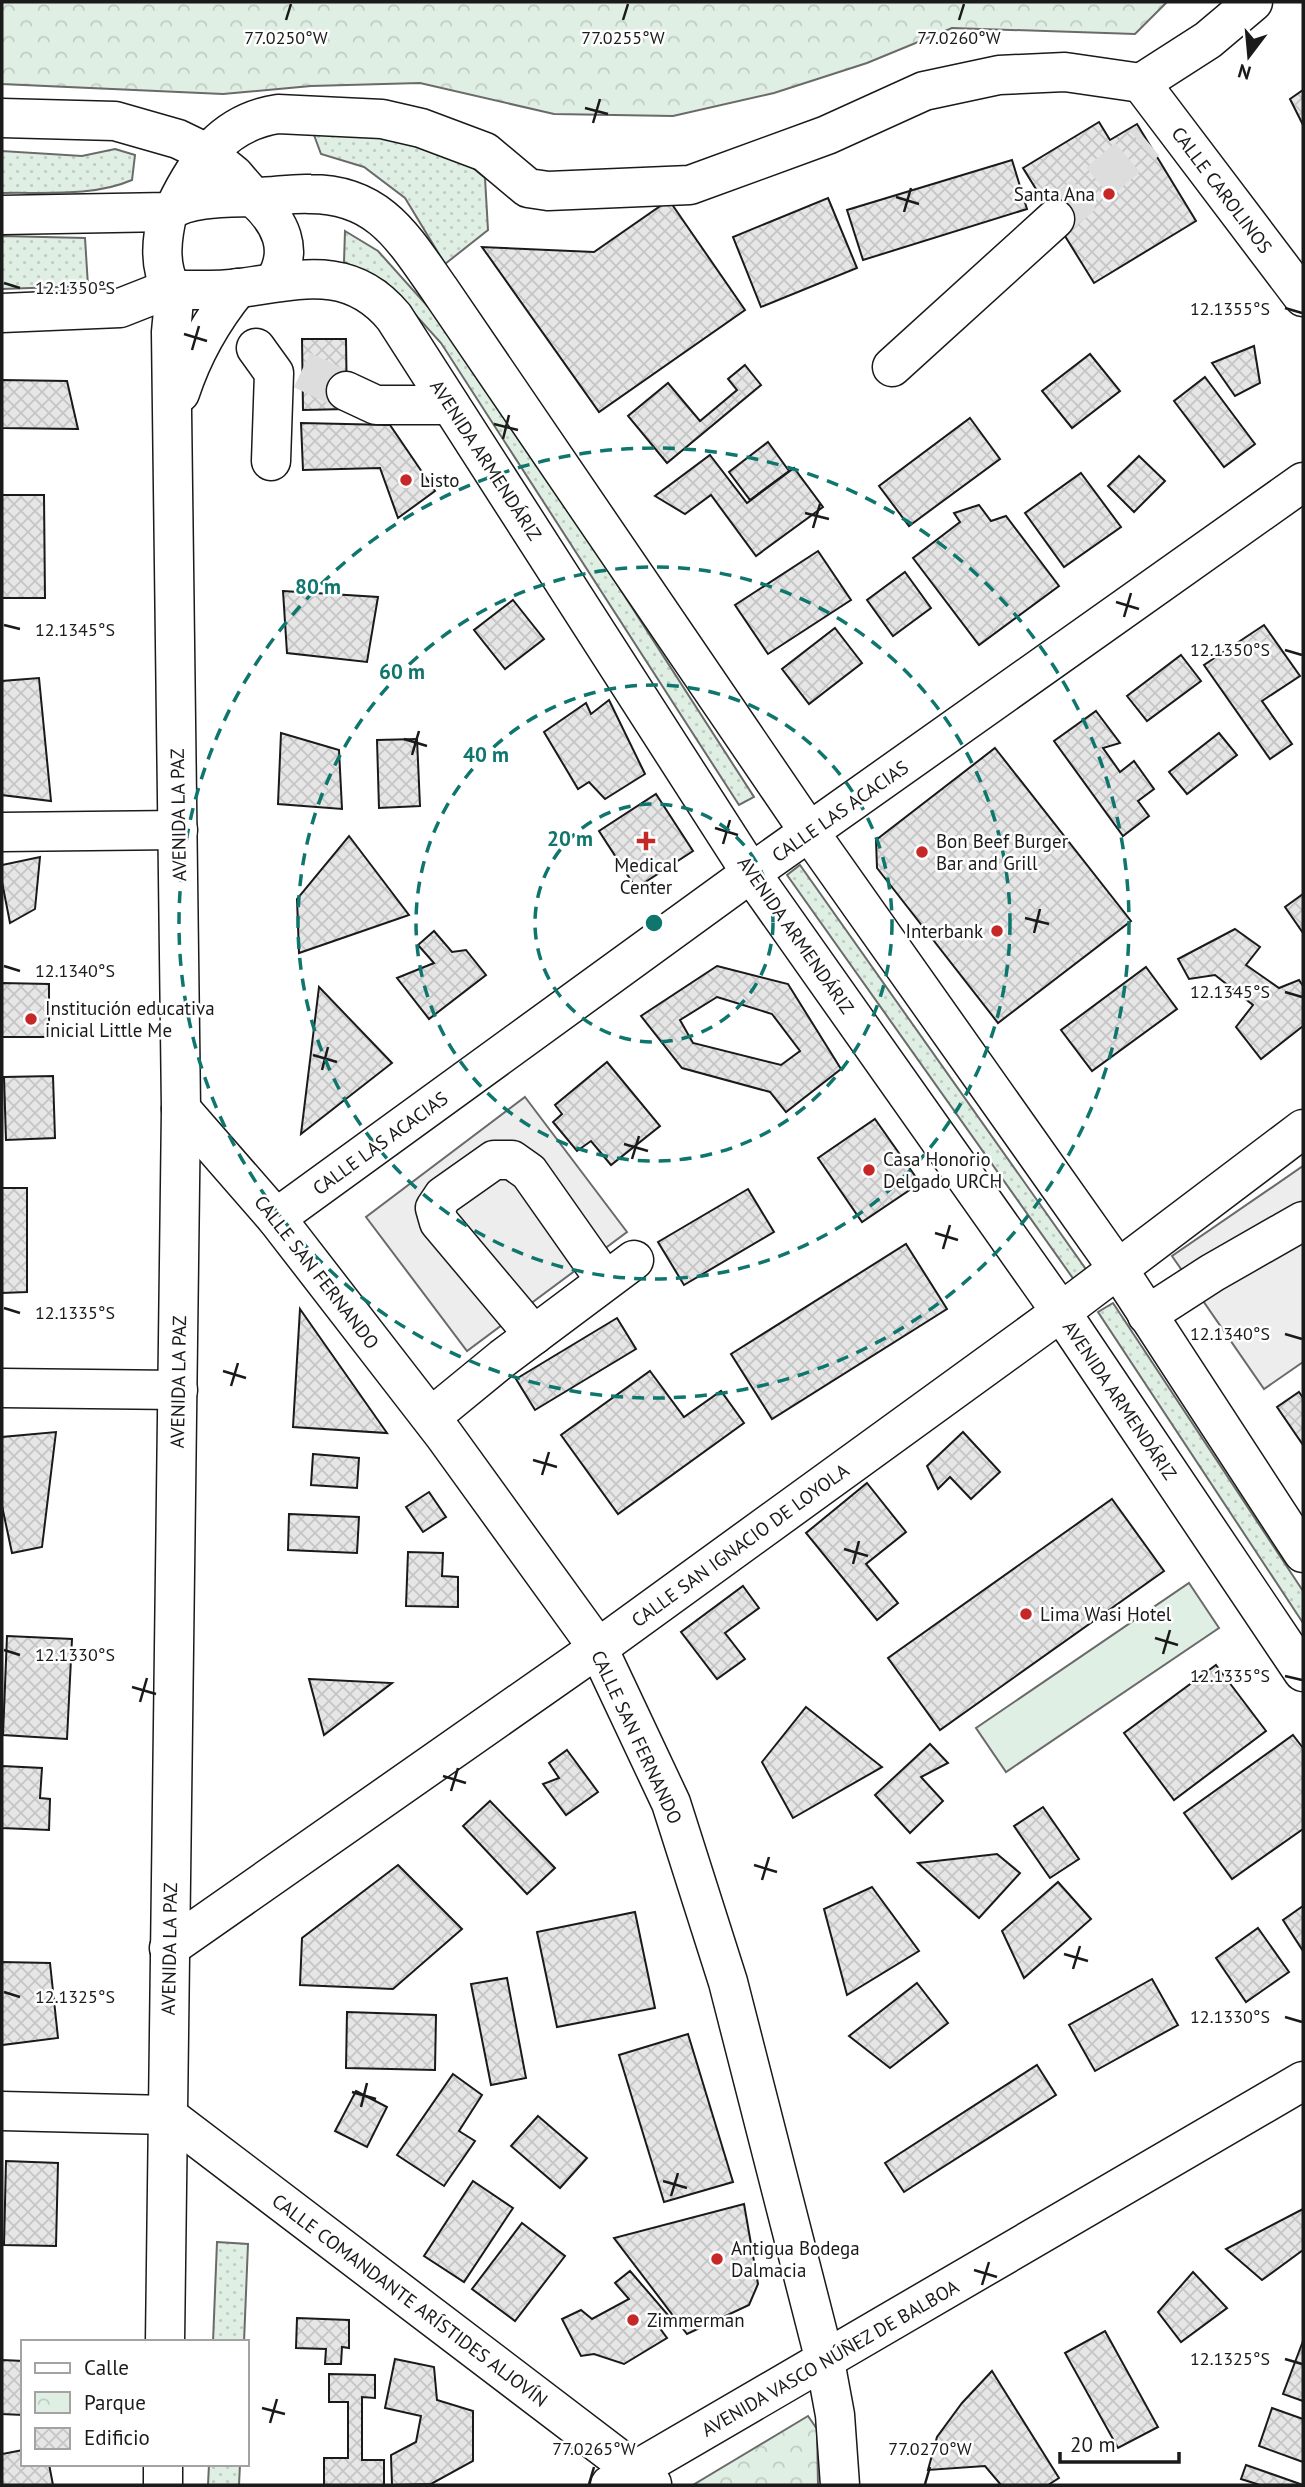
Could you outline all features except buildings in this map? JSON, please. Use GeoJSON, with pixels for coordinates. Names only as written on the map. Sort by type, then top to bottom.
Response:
{"type":"FeatureCollection","features":[{"type":"Feature","properties":{"kind":"main road"},"geometry":{"type":"LineString","coordinates":[[173,422],[173,289],[163,264],[162,245],[172,210],[190,176],[207,153],[222,138],[264,116],[300,114],[382,119],[421,128],[485,152],[528,188],[548,191],[690,185],[827,135],[924,92],[949,86],[999,75],[1065,72],[1141,83],[1208,40],[1253,2]]}},
{"type":"Feature","properties":{"kind":"main road","name":"CALLE CAROLINOS"},"geometry":{"type":"LineString","coordinates":[[1141,83],[1157,132],[1303,297]]}},
{"type":"Feature","properties":{"kind":"main road"},"geometry":{"type":"LineString","coordinates":[[2,118],[115,121],[178,139],[207,153],[234,175],[270,212],[278,226],[283,242],[283,258],[207,329],[190,363],[173,422]]}},
{"type":"Feature","properties":{"kind":"main road"},"geometry":{"type":"LineString","coordinates":[[2,215],[172,210],[216,198],[312,193],[349,199],[387,219],[399,232],[810,833],[1118,1269],[1303,1553]]}},
{"type":"Feature","properties":{"kind":"main road"},"geometry":{"type":"LineString","coordinates":[[892,367],[1055,219]]}},
{"type":"Feature","properties":{"kind":"main road","name":"AVENIDA ARMENDÁRIZ"},"geometry":{"type":"LineString","coordinates":[[2,313],[120,308],[173,289],[256,285],[303,278],[351,284],[382,303],[751,873],[1061,1312],[1303,1672]]}},
{"type":"Feature","properties":{"kind":"main road"},"geometry":{"type":"LineString","coordinates":[[207,329],[302,370]]}},
{"type":"Feature","properties":{"kind":"main road"},"geometry":{"type":"LineString","coordinates":[[256,348],[274,373],[271,461]]}},
{"type":"Feature","properties":{"kind":"main road"},"geometry":{"type":"LineString","coordinates":[[346,391],[376,405],[450,405]]}},
{"type":"Feature","properties":{"kind":"main road","name":"AVENIDA LA PAZ"},"geometry":{"type":"LineString","coordinates":[[164,2340],[181,1109],[173,422]]}},
{"type":"Feature","properties":{"kind":"main road","name":"CALLE LAS ACACIAS"},"geometry":{"type":"LineString","coordinates":[[276,1218],[751,873],[1303,482]]}},
{"type":"Feature","properties":{"kind":"main road"},"geometry":{"type":"LineString","coordinates":[[2,832],[178,830]]}},
{"type":"Feature","properties":{"kind":"main road","name":"CALLE SAN FERNANDO"},"geometry":{"type":"LineString","coordinates":[[181,1109],[276,1218],[431,1417],[598,1648],[671,1802],[728,1982],[825,2361],[835,2415],[839,2485]]}},
{"type":"Feature","properties":{"kind":"main road","name":"CALLE SAN IGNACIO DE LOYOLA"},"geometry":{"type":"LineString","coordinates":[[169,1948],[598,1648],[1061,1312],[1303,1129]]}},
{"type":"Feature","properties":{"kind":"main road"},"geometry":{"type":"LineString","coordinates":[[431,1417],[620,1270],[529,1172],[512,1160],[494,1160],[443,1196],[435,1209],[439,1222],[534,1335]]}},
{"type":"Feature","properties":{"kind":"main road"},"geometry":{"type":"LineString","coordinates":[[1147,1315],[1212,1273],[1303,1221]]}},
{"type":"Feature","properties":{"kind":"main road"},"geometry":{"type":"LineString","coordinates":[[2,1388],[178,1390]]}},
{"type":"Feature","properties":{"kind":"main road","name":"AVENIDA VASCO NÚÑEZ DE BALBOA"},"geometry":{"type":"LineString","coordinates":[[633,2480],[825,2361],[1303,2081]]}},
{"type":"Feature","properties":{"kind":"main road"},"geometry":{"type":"LineString","coordinates":[[2,2110],[167,2115]]}},
{"type":"Feature","properties":{"kind":"main road","name":"CALLE COMANDANTE ARÍSTIDES ALJOVÍN"},"geometry":{"type":"LineString","coordinates":[[167,2115],[633,2480]]}},
{"type":"Feature","properties":{"kind":"main road"},"geometry":{"type":"LineString","coordinates":[[163,2466],[163,2485]]}},
{"type":"Feature","properties":{"kind":"green space"},"geometry":{"type":"Polygon","coordinates":[[[2,2],[1167,2],[1135,34],[952,28],[867,63],[774,93],[673,116],[554,114],[420,83],[311,86],[223,94],[2,84],[2,2]]]}},
{"type":"Feature","properties":{"kind":"green space"},"geometry":{"type":"Polygon","coordinates":[[[319,128],[448,147],[485,178],[488,230],[445,264],[405,198],[364,167],[321,154],[314,135],[319,128]]]}},
{"type":"Feature","properties":{"kind":"green space"},"geometry":{"type":"Polygon","coordinates":[[[115,149],[135,155],[132,180],[85,191],[2,193],[2,151],[82,156],[115,149]]]}},
{"type":"Feature","properties":{"kind":"green space"},"geometry":{"type":"Polygon","coordinates":[[[345,231],[378,251],[465,348],[754,797],[739,805],[441,343],[386,282],[344,262],[345,231]]]}},
{"type":"Feature","properties":{"kind":"green space"},"geometry":{"type":"Polygon","coordinates":[[[2,236],[85,238],[88,286],[2,289],[2,236]]]}},
{"type":"Feature","properties":{"kind":"green space"},"geometry":{"type":"Polygon","coordinates":[[[800,865],[1090,1275],[1077,1284],[787,875],[800,865]]]}},
{"type":"Feature","properties":{"kind":"green space"},"geometry":{"type":"Polygon","coordinates":[[[1113,1303],[1303,1591],[1303,1623],[1098,1312],[1113,1303]]]}},
{"type":"Feature","properties":{"kind":"green space"},"geometry":{"type":"Polygon","coordinates":[[[1189,1583],[1219,1628],[1006,1772],[976,1728],[1189,1583]]]}},
{"type":"Feature","properties":{"kind":"green space"},"geometry":{"type":"Polygon","coordinates":[[[217,2242],[248,2244],[244,2340],[213,2340],[217,2242]]]}},
{"type":"Feature","properties":{"kind":"green space"},"geometry":{"type":"Polygon","coordinates":[[[808,2416],[817,2429],[818,2485],[693,2485],[808,2416]]]}},
{"type":"Feature","properties":{"kind":"green space"},"geometry":{"type":"Polygon","coordinates":[[[209,2466],[240,2466],[239,2485],[208,2485],[209,2466]]]}},
{"type":"Feature","properties":{"kind":"shaded area"},"geometry":{"type":"Polygon","coordinates":[[[525,1097],[627,1232],[467,1351],[366,1217],[525,1097]]]}},
{"type":"Feature","properties":{"kind":"shaded area"},"geometry":{"type":"Polygon","coordinates":[[[1303,1166],[1303,1362],[1264,1389],[1172,1256],[1303,1166]]]}},
{"type":"Feature","properties":{"kind":"tunnel"},"geometry":{"type":"LineString","coordinates":[[1055,219],[1147,141]]}},
{"type":"Feature","properties":{"kind":"tunnel"},"geometry":{"type":"LineString","coordinates":[[302,370],[346,391]]}},
{"type":"Feature","properties":{"kind":"place","name":"Santa Ana"},"geometry":{"type":"Point","coordinates":[1109,194]}},
{"type":"Feature","properties":{"kind":"place","name":"Listo"},"geometry":{"type":"Point","coordinates":[406,480]}},
{"type":"Feature","properties":{"kind":"place","name":"Medical Center"},"geometry":{"type":"Point","coordinates":[646,841]}},
{"type":"Feature","properties":{"kind":"place","name":"Bon Beef Burger Bar and Grill"},"geometry":{"type":"Point","coordinates":[922,852]}},
{"type":"Feature","properties":{"kind":"place","name":"Interbank"},"geometry":{"type":"Point","coordinates":[997,931]}},
{"type":"Feature","properties":{"kind":"place","name":"Institución educativa inicial Little Me"},"geometry":{"type":"Point","coordinates":[31,1019]}},
{"type":"Feature","properties":{"kind":"place","name":"Casa Honorio Delgado URCH"},"geometry":{"type":"Point","coordinates":[869,1170]}},
{"type":"Feature","properties":{"kind":"place","name":"Lima Wasi Hotel"},"geometry":{"type":"Point","coordinates":[1026,1614]}},
{"type":"Feature","properties":{"kind":"place","name":"Antigua Bodega Dalmacia"},"geometry":{"type":"Point","coordinates":[717,2259]}},
{"type":"Feature","properties":{"kind":"place","name":"Zimmerman"},"geometry":{"type":"Point","coordinates":[633,2320]}}]}
